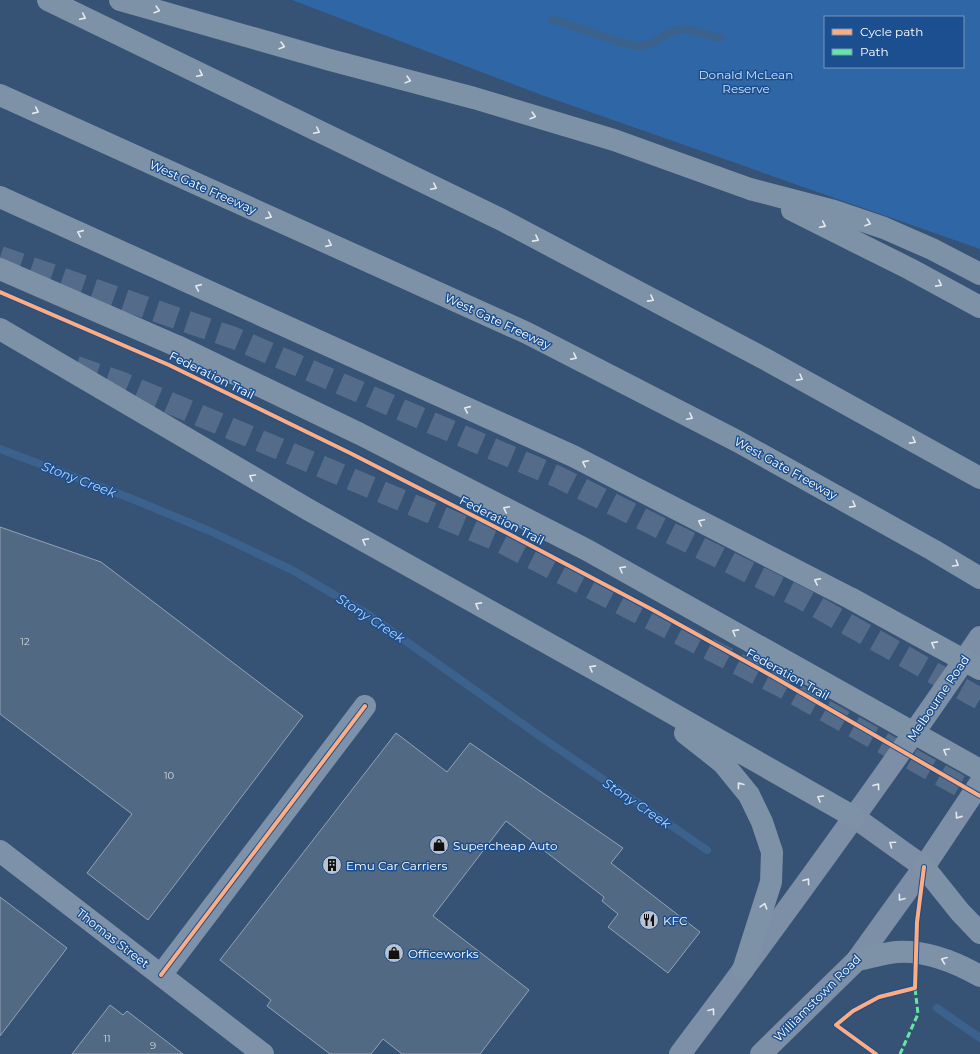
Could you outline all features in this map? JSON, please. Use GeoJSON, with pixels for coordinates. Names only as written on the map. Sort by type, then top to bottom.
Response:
{"type":"FeatureCollection","features":[{"type":"Feature","properties":{"kind":"highway"},"geometry":{"type":"LineString","coordinates":[[48,0],[502,220],[765,359],[980,478]]}},
{"type":"Feature","properties":{"kind":"highway"},"geometry":{"type":"LineString","coordinates":[[120,0],[330,60],[481,100],[614,140],[750,190],[910,268],[980,307]]}},
{"type":"Feature","properties":{"kind":"highway","name":"West Gate Freeway"},"geometry":{"type":"LineString","coordinates":[[0,95],[526,333],[737,441],[933,550],[980,578]]}},
{"type":"Feature","properties":{"kind":"highway"},"geometry":{"type":"LineString","coordinates":[[750,190],[834,211],[884,228],[932,249],[980,274]]}},
{"type":"Feature","properties":{"kind":"highway"},"geometry":{"type":"LineString","coordinates":[[0,197],[572,456],[852,599],[980,669]]}},
{"type":"Feature","properties":{"kind":"highway"},"geometry":{"type":"LineString","coordinates":[[0,269],[177,346],[374,441],[587,550],[980,770]]}},
{"type":"Feature","properties":{"kind":"highway"},"geometry":{"type":"LineString","coordinates":[[0,329],[309,510],[626,687],[854,817]]}},
{"type":"Feature","properties":{"kind":"highway"},"geometry":{"type":"LineString","coordinates":[[626,687],[723,763],[748,796],[762,822],[772,852],[771,882],[743,970]]}},
{"type":"Feature","properties":{"kind":"highway"},"geometry":{"type":"LineString","coordinates":[[924,866],[960,912],[980,933]]}},
{"type":"Feature","properties":{"kind":"highway"},"geometry":{"type":"LineString","coordinates":[[857,960],[896,952],[916,952],[938,957],[980,976]]}},
{"type":"Feature","properties":{"kind":"main road","name":"Melbourne Road"},"geometry":{"type":"LineString","coordinates":[[854,817],[924,720],[980,637]]}},
{"type":"Feature","properties":{"kind":"main road","name":"Williamstown Road"},"geometry":{"type":"LineString","coordinates":[[761,1054],[857,960],[980,784]]}},
{"type":"Feature","properties":{"kind":"main road"},"geometry":{"type":"LineString","coordinates":[[680,1054],[854,817],[924,866]]}},
{"type":"Feature","properties":{"kind":"street"},"geometry":{"type":"LineString","coordinates":[[161,975],[365,706]]}},
{"type":"Feature","properties":{"kind":"street","name":"Thomas Street"},"geometry":{"type":"LineString","coordinates":[[0,851],[263,1054]]}},
{"type":"Feature","properties":{"kind":"green space","name":"Donald McLean Reserve"},"geometry":{"type":"Polygon","coordinates":[[[292,0],[980,0],[980,249],[539,94],[292,0]]]}},
{"type":"Feature","properties":{"kind":"building"},"geometry":{"type":"Polygon","coordinates":[[[0,527],[101,562],[303,716],[148,920],[87,873],[132,814],[0,714],[0,527]]]}},
{"type":"Feature","properties":{"kind":"building"},"geometry":{"type":"Polygon","coordinates":[[[396,733],[447,772],[470,743],[623,848],[611,863],[700,932],[668,973],[608,927],[618,914],[602,901],[604,897],[506,821],[433,916],[529,990],[480,1054],[402,1054],[383,1039],[371,1054],[330,1054],[267,1006],[271,1000],[220,960],[396,733]]]}},
{"type":"Feature","properties":{"kind":"building"},"geometry":{"type":"Polygon","coordinates":[[[0,897],[67,948],[0,1036],[0,897]]]}},
{"type":"Feature","properties":{"kind":"building"},"geometry":{"type":"Polygon","coordinates":[[[110,1005],[123,1015],[127,1011],[183,1054],[72,1054],[110,1005]]]}},
{"type":"Feature","properties":{"kind":"waterway"},"geometry":{"type":"LineString","coordinates":[[552,19],[623,43],[637,46],[651,43],[667,34],[681,29],[720,38]]}},
{"type":"Feature","properties":{"kind":"waterway","name":"Stony Creek"},"geometry":{"type":"LineString","coordinates":[[0,449],[130,498],[212,532],[294,571],[369,615],[541,737],[707,850]]}},
{"type":"Feature","properties":{"kind":"waterway","name":"Stony Creek"},"geometry":{"type":"LineString","coordinates":[[937,1008],[980,1038]]}},
{"type":"Feature","properties":{"kind":"tunnel"},"geometry":{"type":"LineString","coordinates":[[0,257],[234,338],[558,477],[801,598],[980,699]]}},
{"type":"Feature","properties":{"kind":"tunnel"},"geometry":{"type":"LineString","coordinates":[[76,367],[120,382],[501,542],[779,685],[980,797]]}},
{"type":"Feature","properties":{"kind":"marked path"},"geometry":{"type":"LineString","coordinates":[[900,1054],[918,1014],[915,988]]}},
{"type":"Feature","properties":{"kind":"cycle path","name":"Federation Trail"},"geometry":{"type":"LineString","coordinates":[[0,292],[169,365],[350,453],[507,533],[653,610],[772,676],[980,796]]}},
{"type":"Feature","properties":{"kind":"cycle path"},"geometry":{"type":"LineString","coordinates":[[161,975],[365,706]]}},
{"type":"Feature","properties":{"kind":"cycle path"},"geometry":{"type":"LineString","coordinates":[[876,1054],[836,1025],[853,1011],[879,997],[915,988],[917,922],[924,867]]}},
{"type":"Feature","properties":{"kind":"place","name":"Supercheap Auto"},"geometry":{"type":"Point","coordinates":[439,845]}},
{"type":"Feature","properties":{"kind":"place","name":"Emu Car Carriers"},"geometry":{"type":"Point","coordinates":[332,865]}},
{"type":"Feature","properties":{"kind":"place","name":"KFC"},"geometry":{"type":"Point","coordinates":[649,920]}},
{"type":"Feature","properties":{"kind":"place","name":"Officeworks"},"geometry":{"type":"Point","coordinates":[394,953]}}]}
